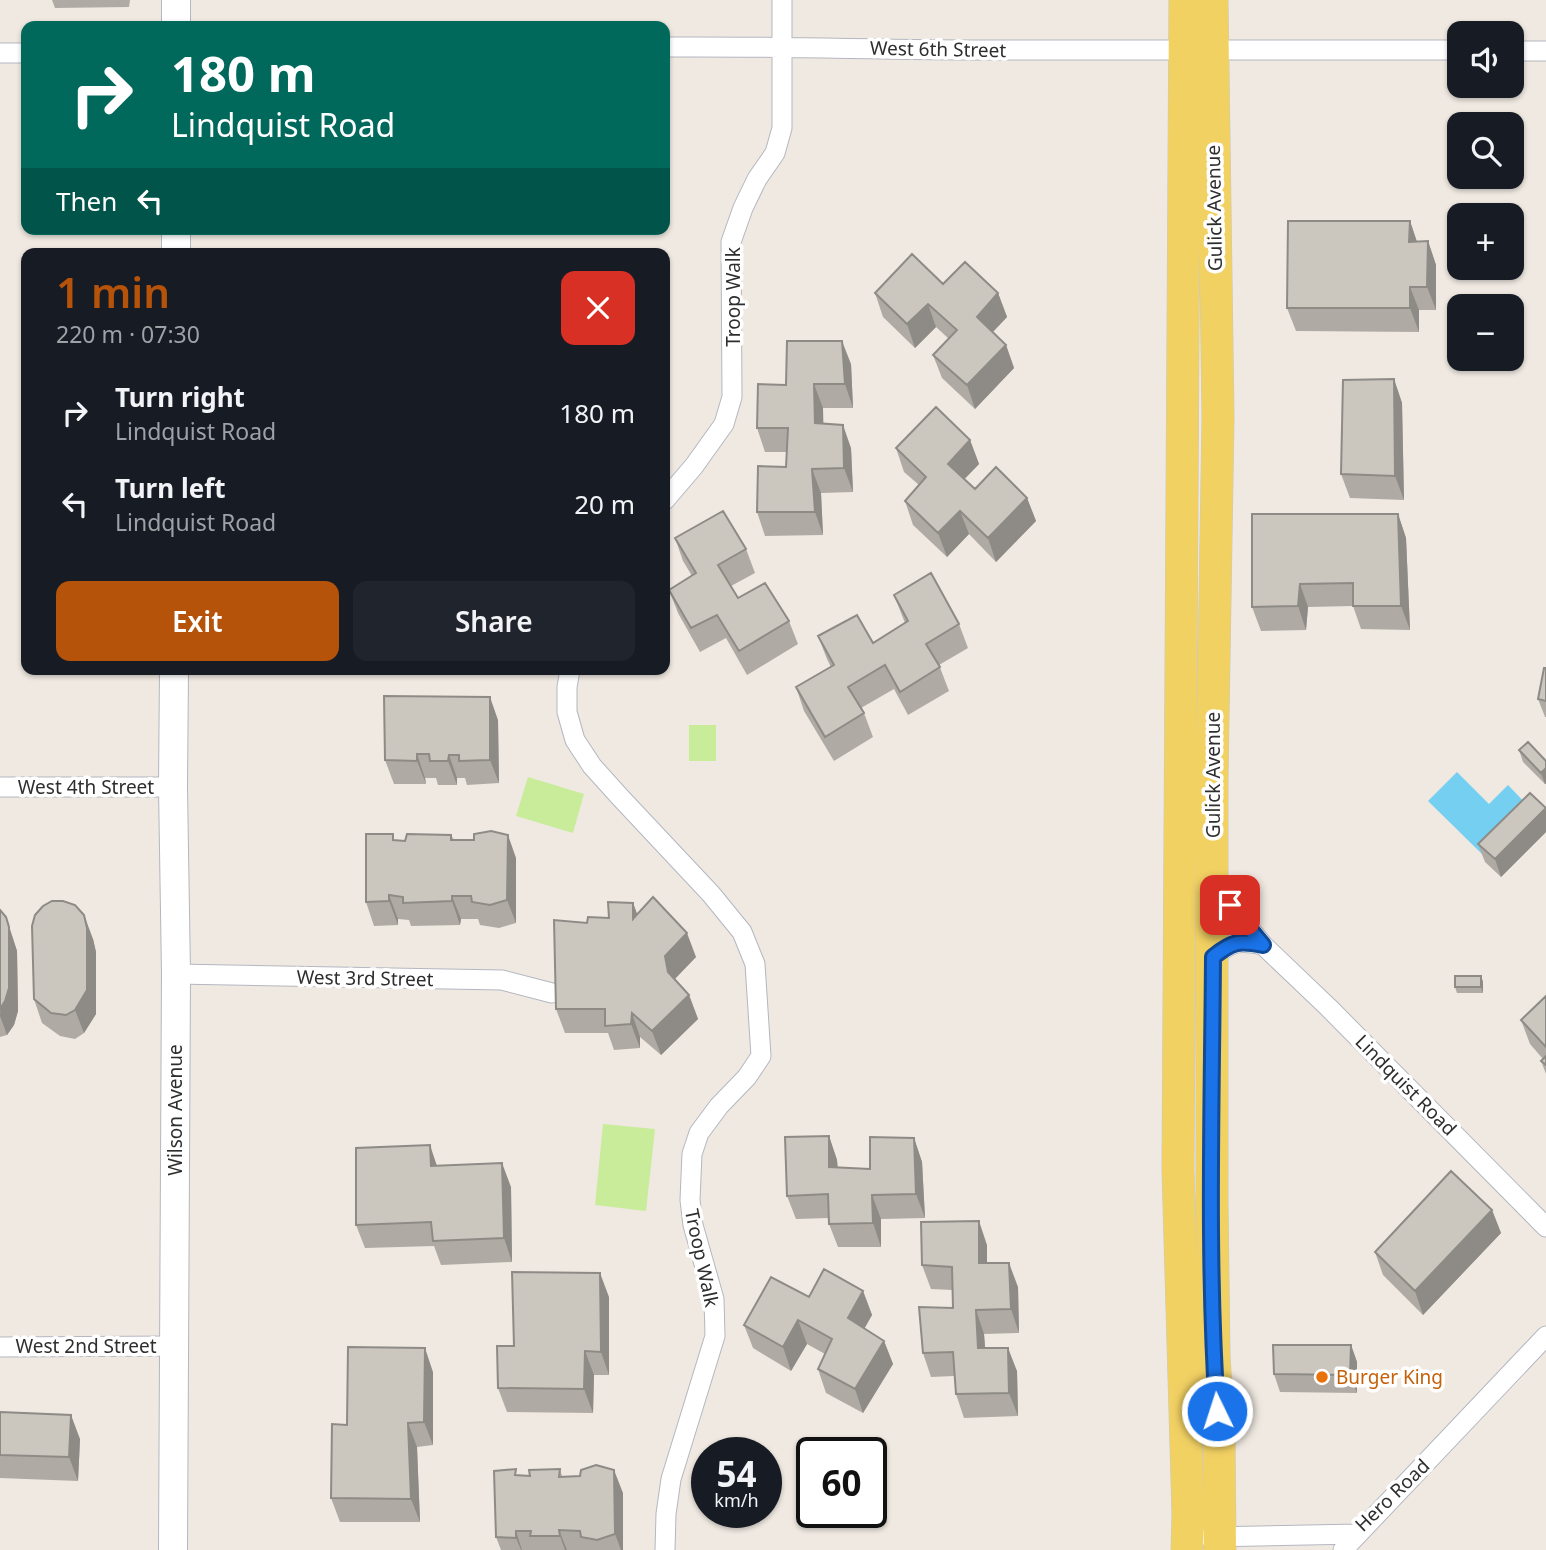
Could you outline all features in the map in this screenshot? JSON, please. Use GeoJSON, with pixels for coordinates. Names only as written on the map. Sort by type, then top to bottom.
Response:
{"type":"FeatureCollection","features":[{"type":"Feature","properties":{"kind":"main road","name":"Gulick Avenue"},"geometry":{"type":"LineString","coordinates":[[1185,0],[1198,50],[1218,417],[1212,779],[1214,1356],[1221,1543]]}},
{"type":"Feature","properties":{"kind":"main road","name":"Gulick Avenue"},"geometry":{"type":"LineString","coordinates":[[1187,1544],[1178,1170],[1198,50],[1212,0]]}},
{"type":"Feature","properties":{"kind":"street"},"geometry":{"type":"LineString","coordinates":[[176,0],[176,21]]}},
{"type":"Feature","properties":{"kind":"street","name":"Troop Walk"},"geometry":{"type":"LineString","coordinates":[[670,494],[724,424],[732,397],[731,242],[757,179],[775,153],[782,128],[782,0]]}},
{"type":"Feature","properties":{"kind":"street","name":"West 6th Street"},"geometry":{"type":"LineString","coordinates":[[670,47],[782,46],[991,51],[1241,48],[1447,50]]}},
{"type":"Feature","properties":{"kind":"street"},"geometry":{"type":"LineString","coordinates":[[1524,51],[1546,51]]}},
{"type":"Feature","properties":{"kind":"street"},"geometry":{"type":"LineString","coordinates":[[0,53],[21,53]]}},
{"type":"Feature","properties":{"kind":"street","name":"Wilson Avenue"},"geometry":{"type":"LineString","coordinates":[[173,1550],[176,974],[174,675]]}},
{"type":"Feature","properties":{"kind":"street","name":"Troop Walk"},"geometry":{"type":"LineString","coordinates":[[569,675],[568,712],[575,740],[592,766],[711,894],[742,932],[755,964],[761,1056],[747,1077],[719,1106],[699,1133],[692,1154],[690,1200],[693,1225],[714,1299],[715,1336],[671,1479],[665,1550]]}},
{"type":"Feature","properties":{"kind":"street","name":"West 4th Street"},"geometry":{"type":"LineString","coordinates":[[0,787],[173,787]]}},
{"type":"Feature","properties":{"kind":"street","name":"Lindquist Road"},"geometry":{"type":"LineString","coordinates":[[1213,884],[1263,945],[1546,1227]]}},
{"type":"Feature","properties":{"kind":"street"},"geometry":{"type":"LineString","coordinates":[[1213,957],[1228,945],[1242,941],[1263,945]]}},
{"type":"Feature","properties":{"kind":"street","name":"West 3rd Street"},"geometry":{"type":"LineString","coordinates":[[176,974],[502,981],[552,993]]}},
{"type":"Feature","properties":{"kind":"street","name":"Hero Road"},"geometry":{"type":"LineString","coordinates":[[1187,1544],[1358,1534],[1546,1336]]}},
{"type":"Feature","properties":{"kind":"street","name":"West 2nd Street"},"geometry":{"type":"LineString","coordinates":[[0,1347],[173,1346]]}},
{"type":"Feature","properties":{"kind":"street"},"geometry":{"type":"LineString","coordinates":[[1343,1550],[1358,1534]]}},
{"type":"Feature","properties":{"kind":"green space"},"geometry":{"type":"Polygon","coordinates":[[[689,725],[716,725],[716,761],[689,761],[689,725]]]}},
{"type":"Feature","properties":{"kind":"green space"},"geometry":{"type":"Polygon","coordinates":[[[528,777],[584,794],[573,833],[516,816],[528,777]]]}},
{"type":"Feature","properties":{"kind":"green space"},"geometry":{"type":"Polygon","coordinates":[[[603,1124],[655,1129],[646,1211],[595,1205],[603,1124]]]}},
{"type":"Feature","properties":{"kind":"water"},"geometry":{"type":"Polygon","coordinates":[[[1457,772],[1489,804],[1508,785],[1530,808],[1483,855],[1428,801],[1457,772]]]}},
{"type":"Feature","properties":{"kind":"building"},"geometry":{"type":"Polygon","coordinates":[[[1288,221],[1410,221],[1409,242],[1428,241],[1427,287],[1410,287],[1410,308],[1287,308],[1288,221]]]}},
{"type":"Feature","properties":{"kind":"building"},"geometry":{"type":"Polygon","coordinates":[[[912,254],[943,284],[965,262],[998,293],[977,317],[1006,345],[967,385],[933,355],[957,330],[928,304],[907,324],[875,293],[912,254]]]}},
{"type":"Feature","properties":{"kind":"building"},"geometry":{"type":"Polygon","coordinates":[[[787,341],[842,341],[845,384],[814,384],[815,423],[843,425],[844,468],[812,469],[815,512],[757,512],[758,466],[786,467],[788,428],[757,428],[758,384],[786,385],[787,341]]]}},
{"type":"Feature","properties":{"kind":"building"},"geometry":{"type":"Polygon","coordinates":[[[1394,379],[1395,476],[1341,474],[1343,380],[1394,379]]]}},
{"type":"Feature","properties":{"kind":"building"},"geometry":{"type":"Polygon","coordinates":[[[936,407],[970,440],[948,464],[975,489],[996,467],[1027,498],[988,538],[960,511],[938,533],[905,501],[926,477],[896,448],[936,407]]]}},
{"type":"Feature","properties":{"kind":"building"},"geometry":{"type":"Polygon","coordinates":[[[723,511],[746,549],[718,565],[738,598],[765,583],[789,621],[739,651],[717,615],[691,628],[670,589],[696,573],[675,538],[723,511]]]}},
{"type":"Feature","properties":{"kind":"building"},"geometry":{"type":"Polygon","coordinates":[[[1252,514],[1398,514],[1401,606],[1353,606],[1353,583],[1300,584],[1298,606],[1252,607],[1252,514]]]}},
{"type":"Feature","properties":{"kind":"building"},"geometry":{"type":"Polygon","coordinates":[[[931,573],[959,624],[926,644],[940,667],[900,692],[885,665],[848,687],[864,713],[825,737],[796,687],[834,665],[818,636],[857,615],[873,643],[908,621],[894,595],[931,573]]]}},
{"type":"Feature","properties":{"kind":"building"},"geometry":{"type":"Polygon","coordinates":[[[1546,668],[1546,701],[1538,699],[1546,668]]]}},
{"type":"Feature","properties":{"kind":"building"},"geometry":{"type":"Polygon","coordinates":[[[384,696],[490,697],[490,760],[459,761],[459,755],[449,755],[448,761],[430,761],[429,754],[417,754],[417,761],[385,760],[384,696]]]}},
{"type":"Feature","properties":{"kind":"building"},"geometry":{"type":"Polygon","coordinates":[[[1528,742],[1546,761],[1546,768],[1541,773],[1519,750],[1528,742]]]}},
{"type":"Feature","properties":{"kind":"building"},"geometry":{"type":"Polygon","coordinates":[[[1530,793],[1546,808],[1495,859],[1478,844],[1530,793]]]}},
{"type":"Feature","properties":{"kind":"building"},"geometry":{"type":"Polygon","coordinates":[[[491,831],[508,835],[507,900],[490,905],[472,902],[471,896],[452,896],[452,901],[403,903],[403,897],[389,895],[389,901],[366,902],[366,834],[393,834],[393,840],[405,841],[407,834],[451,835],[451,840],[474,840],[474,834],[491,831]]]}},
{"type":"Feature","properties":{"kind":"building"},"geometry":{"type":"Polygon","coordinates":[[[653,897],[687,933],[665,956],[668,972],[689,995],[652,1031],[632,1013],[631,1024],[605,1026],[605,1009],[556,1009],[554,920],[587,923],[588,917],[609,918],[608,902],[633,903],[633,919],[653,897]]]}},
{"type":"Feature","properties":{"kind":"building"},"geometry":{"type":"Polygon","coordinates":[[[52,901],[75,905],[84,915],[87,928],[87,990],[75,1010],[66,1015],[51,1013],[34,999],[32,926],[35,915],[52,901]]]}},
{"type":"Feature","properties":{"kind":"building"},"geometry":{"type":"Polygon","coordinates":[[[0,910],[9,927],[9,988],[0,1009],[0,910]]]}},
{"type":"Feature","properties":{"kind":"building"},"geometry":{"type":"Polygon","coordinates":[[[1455,976],[1481,976],[1481,987],[1455,987],[1455,976]]]}},
{"type":"Feature","properties":{"kind":"building"},"geometry":{"type":"Polygon","coordinates":[[[1546,996],[1546,1047],[1521,1020],[1546,996]]]}},
{"type":"Feature","properties":{"kind":"building"},"geometry":{"type":"Polygon","coordinates":[[[829,1136],[829,1167],[870,1169],[870,1137],[914,1138],[916,1194],[872,1195],[873,1223],[829,1224],[828,1194],[787,1196],[785,1137],[829,1136]]]}},
{"type":"Feature","properties":{"kind":"building"},"geometry":{"type":"Polygon","coordinates":[[[430,1145],[431,1166],[502,1163],[504,1238],[433,1241],[431,1222],[356,1225],[356,1148],[430,1145]]]}},
{"type":"Feature","properties":{"kind":"building"},"geometry":{"type":"Polygon","coordinates":[[[1451,1171],[1492,1210],[1415,1291],[1375,1252],[1451,1171]]]}},
{"type":"Feature","properties":{"kind":"building"},"geometry":{"type":"Polygon","coordinates":[[[979,1221],[979,1263],[1009,1263],[1011,1309],[976,1310],[978,1348],[1008,1348],[1009,1393],[956,1394],[953,1352],[923,1353],[919,1307],[953,1308],[952,1267],[922,1265],[921,1222],[979,1221]]]}},
{"type":"Feature","properties":{"kind":"building"},"geometry":{"type":"Polygon","coordinates":[[[824,1269],[863,1291],[848,1318],[884,1341],[855,1389],[818,1369],[832,1339],[798,1320],[783,1347],[744,1325],[771,1277],[809,1297],[824,1269]]]}},
{"type":"Feature","properties":{"kind":"building"},"geometry":{"type":"Polygon","coordinates":[[[512,1272],[600,1273],[601,1352],[585,1351],[584,1389],[498,1388],[497,1346],[514,1346],[512,1272]]]}},
{"type":"Feature","properties":{"kind":"building"},"geometry":{"type":"Polygon","coordinates":[[[1273,1345],[1351,1345],[1350,1375],[1274,1374],[1273,1345]]]}},
{"type":"Feature","properties":{"kind":"building"},"geometry":{"type":"Polygon","coordinates":[[[348,1347],[425,1348],[424,1422],[408,1423],[411,1499],[331,1498],[332,1424],[347,1425],[348,1347]]]}},
{"type":"Feature","properties":{"kind":"building"},"geometry":{"type":"Polygon","coordinates":[[[0,1412],[71,1415],[69,1457],[0,1455],[0,1412]]]}},
{"type":"Feature","properties":{"kind":"building"},"geometry":{"type":"Polygon","coordinates":[[[596,1465],[614,1470],[615,1534],[597,1540],[581,1537],[580,1531],[559,1530],[560,1536],[530,1536],[531,1531],[516,1531],[516,1538],[496,1537],[494,1471],[516,1469],[515,1475],[530,1476],[529,1470],[560,1469],[559,1477],[580,1476],[581,1470],[596,1465]]]}},
{"type":"Feature","properties":{"kind":"place","name":"Burger King"},"geometry":{"type":"Point","coordinates":[1322,1377]}},
{"type":"Feature","properties":{"kind":"route"},"geometry":{"type":"LineString","coordinates":[[1217,1411],[1212,1230],[1213,957],[1228,945],[1242,941],[1263,945],[1230,905]]}}]}
